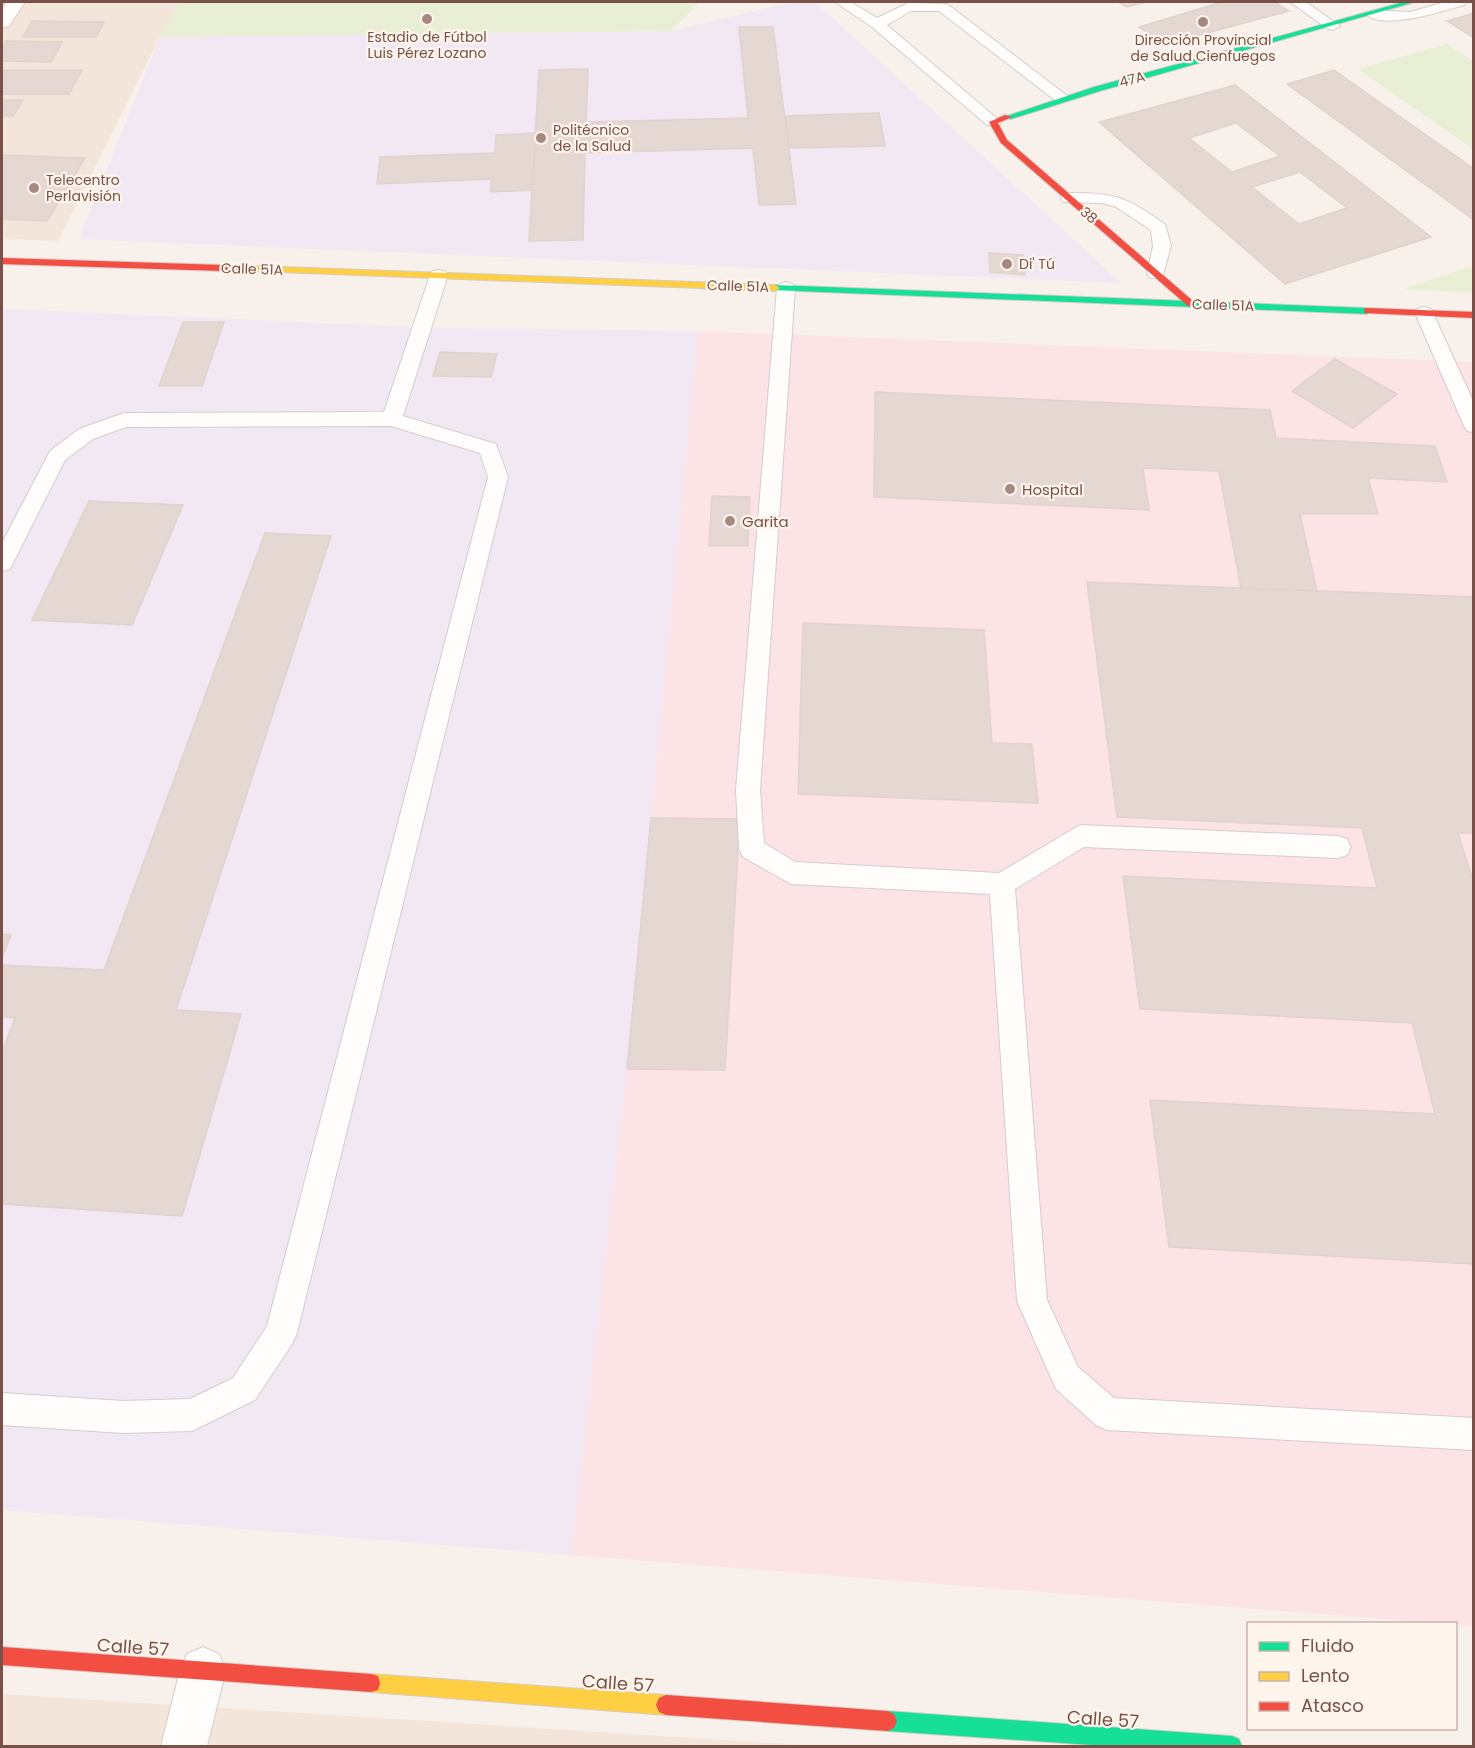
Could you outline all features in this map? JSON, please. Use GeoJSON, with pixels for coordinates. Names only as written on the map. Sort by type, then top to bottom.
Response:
{"type":"FeatureCollection","features":[{"type":"Feature","properties":{"kind":"street"},"geometry":{"type":"LineString","coordinates":[[2,22],[16,2]]}},
{"type":"Feature","properties":{"kind":"street","name":"47A"},"geometry":{"type":"LineString","coordinates":[[993,122],[1062,98],[1334,26],[1411,2]]}},
{"type":"Feature","properties":{"kind":"street","name":"38"},"geometry":{"type":"LineString","coordinates":[[993,122],[1004,141],[1191,304]]}},
{"type":"Feature","properties":{"kind":"street","name":"Calle 51A"},"geometry":{"type":"LineString","coordinates":[[2,261],[439,274],[1473,315]]}},
{"type":"Feature","properties":{"kind":"street","name":"Calle 57"},"geometry":{"type":"LineString","coordinates":[[2,1656],[1232,1746]]}},
{"type":"Feature","properties":{"kind":"street"},"geometry":{"type":"LineString","coordinates":[[184,1746],[203,1670]]}},
{"type":"Feature","properties":{"kind":"lane"},"geometry":{"type":"LineString","coordinates":[[842,2],[877,24],[993,122]]}},
{"type":"Feature","properties":{"kind":"lane"},"geometry":{"type":"LineString","coordinates":[[1297,2],[1334,26]]}},
{"type":"Feature","properties":{"kind":"lane"},"geometry":{"type":"LineString","coordinates":[[1373,14],[1412,16],[1459,2]]}},
{"type":"Feature","properties":{"kind":"lane"},"geometry":{"type":"LineString","coordinates":[[877,24],[908,7],[941,4],[1062,98]]}},
{"type":"Feature","properties":{"kind":"lane"},"geometry":{"type":"LineString","coordinates":[[1069,198],[1102,198],[1122,203],[1159,228],[1162,246],[1156,274]]}},
{"type":"Feature","properties":{"kind":"lane"},"geometry":{"type":"LineString","coordinates":[[392,419],[439,274]]}},
{"type":"Feature","properties":{"kind":"lane"},"geometry":{"type":"LineString","coordinates":[[786,288],[748,790],[752,849],[790,873],[1002,884],[1080,836],[1338,847]]}},
{"type":"Feature","properties":{"kind":"lane"},"geometry":{"type":"LineString","coordinates":[[1424,313],[1473,426]]}},
{"type":"Feature","properties":{"kind":"lane"},"geometry":{"type":"LineString","coordinates":[[2,563],[57,456],[87,434],[124,420],[392,419],[489,449],[498,477],[281,1333],[244,1389],[192,1415],[123,1417],[2,1409]]}},
{"type":"Feature","properties":{"kind":"lane"},"geometry":{"type":"LineString","coordinates":[[1002,884],[1032,1301],[1066,1378],[1107,1414],[1473,1434]]}},
{"type":"Feature","properties":{"kind":"shaded area"},"geometry":{"type":"Polygon","coordinates":[[[2,2],[180,2],[160,37],[58,241],[2,239],[2,2]]]}},
{"type":"Feature","properties":{"kind":"shaded area","name":"Politécnico de la Salud"},"geometry":{"type":"Polygon","coordinates":[[[792,2],[815,2],[1121,283],[79,239],[160,37],[671,31],[792,2]]]}},
{"type":"Feature","properties":{"kind":"shaded area"},"geometry":{"type":"Polygon","coordinates":[[[2,309],[436,328],[698,331],[627,1069],[571,1555],[2,1510],[2,309]]]}},
{"type":"Feature","properties":{"kind":"shaded area"},"geometry":{"type":"Polygon","coordinates":[[[698,331],[1473,362],[1473,1626],[1457,1625],[1457,1622],[1422,1622],[571,1555],[627,1069],[698,331]]]}},
{"type":"Feature","properties":{"kind":"shaded area"},"geometry":{"type":"Polygon","coordinates":[[[2,1694],[819,1746],[2,1746],[2,1694]]]}},
{"type":"Feature","properties":{"kind":"green space","name":"Estadio de Fútbol Luis Pérez Lozano"},"geometry":{"type":"Polygon","coordinates":[[[180,2],[700,2],[671,31],[160,37],[180,2]]]}},
{"type":"Feature","properties":{"kind":"green space"},"geometry":{"type":"Polygon","coordinates":[[[1447,44],[1473,61],[1473,149],[1358,69],[1447,44]]]}},
{"type":"Feature","properties":{"kind":"green space"},"geometry":{"type":"Polygon","coordinates":[[[1473,266],[1473,293],[1404,289],[1473,266]]]}},
{"type":"Feature","properties":{"kind":"building","name":"Dirección Provincial de Salud Cienfuegos"},"geometry":{"type":"Polygon","coordinates":[[[1118,2],[1146,2],[1127,7],[1118,2]]]}},
{"type":"Feature","properties":{"kind":"building","name":"Dirección Provincial de Salud Cienfuegos"},"geometry":{"type":"Polygon","coordinates":[[[1222,2],[1274,2],[1289,11],[1163,45],[1139,27],[1222,2]]]}},
{"type":"Feature","properties":{"kind":"building"},"geometry":{"type":"Polygon","coordinates":[[[1474,13],[1474,38],[1447,21],[1474,13]]]}},
{"type":"Feature","properties":{"kind":"building"},"geometry":{"type":"Polygon","coordinates":[[[32,21],[104,22],[96,37],[23,37],[32,21]]]}},
{"type":"Feature","properties":{"kind":"building"},"geometry":{"type":"Polygon","coordinates":[[[739,27],[773,27],[796,204],[759,205],[753,148],[585,153],[583,240],[529,241],[539,70],[588,69],[586,122],[748,118],[739,27]]]}},
{"type":"Feature","properties":{"kind":"building"},"geometry":{"type":"Polygon","coordinates":[[[6,41],[62,42],[51,62],[2,61],[2,49],[6,41]]]}},
{"type":"Feature","properties":{"kind":"building"},"geometry":{"type":"Polygon","coordinates":[[[2,70],[82,70],[69,94],[2,94],[2,70]]]}},
{"type":"Feature","properties":{"kind":"building"},"geometry":{"type":"Polygon","coordinates":[[[1334,70],[1474,169],[1474,220],[1287,84],[1334,70]]]}},
{"type":"Feature","properties":{"kind":"building"},"geometry":{"type":"Polygon","coordinates":[[[1235,85],[1431,237],[1285,284],[1099,122],[1235,85]],[[1236,123],[1189,138],[1232,172],[1280,156],[1236,123]],[[1300,172],[1252,187],[1299,224],[1347,208],[1300,172]]]}},
{"type":"Feature","properties":{"kind":"building"},"geometry":{"type":"Polygon","coordinates":[[[2,100],[23,100],[13,116],[2,116],[2,100]]]}},
{"type":"Feature","properties":{"kind":"building"},"geometry":{"type":"Polygon","coordinates":[[[879,113],[885,146],[789,148],[785,116],[879,113]]]}},
{"type":"Feature","properties":{"kind":"building"},"geometry":{"type":"Polygon","coordinates":[[[536,133],[532,190],[491,192],[491,179],[377,184],[380,157],[495,153],[496,135],[536,133]]]}},
{"type":"Feature","properties":{"kind":"building","name":"Telecentro Perlavisión"},"geometry":{"type":"Polygon","coordinates":[[[2,155],[85,158],[47,221],[2,219],[2,155]]]}},
{"type":"Feature","properties":{"kind":"building","name":"Di' Tú"},"geometry":{"type":"Polygon","coordinates":[[[989,253],[1023,255],[1025,275],[990,272],[989,253]]]}},
{"type":"Feature","properties":{"kind":"building"},"geometry":{"type":"Polygon","coordinates":[[[183,322],[224,322],[202,386],[159,386],[183,322]]]}},
{"type":"Feature","properties":{"kind":"building"},"geometry":{"type":"Polygon","coordinates":[[[440,352],[497,354],[491,377],[433,376],[440,352]]]}},
{"type":"Feature","properties":{"kind":"building"},"geometry":{"type":"Polygon","coordinates":[[[1335,359],[1397,394],[1353,428],[1292,391],[1335,359]]]}},
{"type":"Feature","properties":{"kind":"building","name":"Hospital"},"geometry":{"type":"Polygon","coordinates":[[[875,392],[1270,410],[1276,438],[1435,446],[1447,482],[1368,478],[1378,514],[1300,514],[1317,591],[1241,588],[1219,471],[1143,468],[1149,510],[874,497],[875,392]]]}},
{"type":"Feature","properties":{"kind":"building","name":"Garita"},"geometry":{"type":"Polygon","coordinates":[[[712,496],[750,497],[748,546],[709,546],[712,496]]]}},
{"type":"Feature","properties":{"kind":"building"},"geometry":{"type":"Polygon","coordinates":[[[89,501],[183,505],[132,625],[32,620],[89,501]]]}},
{"type":"Feature","properties":{"kind":"building"},"geometry":{"type":"Polygon","coordinates":[[[265,533],[331,536],[176,1010],[241,1014],[182,1216],[2,1204],[2,1052],[15,1018],[2,1017],[2,965],[104,970],[265,533]]]}},
{"type":"Feature","properties":{"kind":"building"},"geometry":{"type":"Polygon","coordinates":[[[1087,582],[1474,597],[1474,833],[1458,833],[1474,883],[1474,1264],[1169,1247],[1150,1100],[1435,1114],[1412,1023],[1140,1009],[1123,876],[1377,888],[1362,828],[1117,817],[1087,582]]]}},
{"type":"Feature","properties":{"kind":"building"},"geometry":{"type":"Polygon","coordinates":[[[803,623],[984,630],[992,743],[1032,744],[1038,803],[798,794],[803,623]]]}},
{"type":"Feature","properties":{"kind":"building"},"geometry":{"type":"Polygon","coordinates":[[[651,818],[740,819],[725,1070],[627,1069],[651,818]]]}},
{"type":"Feature","properties":{"kind":"building"},"geometry":{"type":"Polygon","coordinates":[[[2,934],[11,935],[2,958],[2,934]]]}},
{"type":"Feature","properties":{"kind":"traffic: fast"},"geometry":{"type":"LineString","coordinates":[[1008,117],[1097,89],[1411,2]]}},
{"type":"Feature","properties":{"kind":"traffic: fast"},"geometry":{"type":"LineString","coordinates":[[775,288],[1367,311]]}},
{"type":"Feature","properties":{"kind":"traffic: fast"},"geometry":{"type":"LineString","coordinates":[[887,1721],[1232,1746]]}},
{"type":"Feature","properties":{"kind":"traffic: slow"},"geometry":{"type":"LineString","coordinates":[[254,269],[775,288]]}},
{"type":"Feature","properties":{"kind":"traffic: slow"},"geometry":{"type":"LineString","coordinates":[[371,1683],[666,1705]]}},
{"type":"Feature","properties":{"kind":"traffic: jam"},"geometry":{"type":"LineString","coordinates":[[1008,117],[993,122],[1004,141],[1191,304]]}},
{"type":"Feature","properties":{"kind":"traffic: jam"},"geometry":{"type":"LineString","coordinates":[[2,261],[254,269]]}},
{"type":"Feature","properties":{"kind":"traffic: jam"},"geometry":{"type":"LineString","coordinates":[[1367,311],[1474,315]]}},
{"type":"Feature","properties":{"kind":"traffic: jam"},"geometry":{"type":"LineString","coordinates":[[2,1656],[371,1683]]}},
{"type":"Feature","properties":{"kind":"traffic: jam"},"geometry":{"type":"LineString","coordinates":[[666,1705],[887,1721]]}},
{"type":"Feature","properties":{"kind":"place","name":"Estadio de Fútbol Luis Pérez Lozano"},"geometry":{"type":"Point","coordinates":[427,19]}},
{"type":"Feature","properties":{"kind":"place","name":"Dirección Provincial de Salud Cienfuegos"},"geometry":{"type":"Point","coordinates":[1203,22]}},
{"type":"Feature","properties":{"kind":"place","name":"Politécnico de la Salud"},"geometry":{"type":"Point","coordinates":[541,138]}},
{"type":"Feature","properties":{"kind":"place","name":"Telecentro Perlavisión"},"geometry":{"type":"Point","coordinates":[34,188]}},
{"type":"Feature","properties":{"kind":"place","name":"Di' Tú"},"geometry":{"type":"Point","coordinates":[1007,264]}},
{"type":"Feature","properties":{"kind":"place","name":"Hospital"},"geometry":{"type":"Point","coordinates":[1010,489]}},
{"type":"Feature","properties":{"kind":"place","name":"Garita"},"geometry":{"type":"Point","coordinates":[730,521]}}]}
